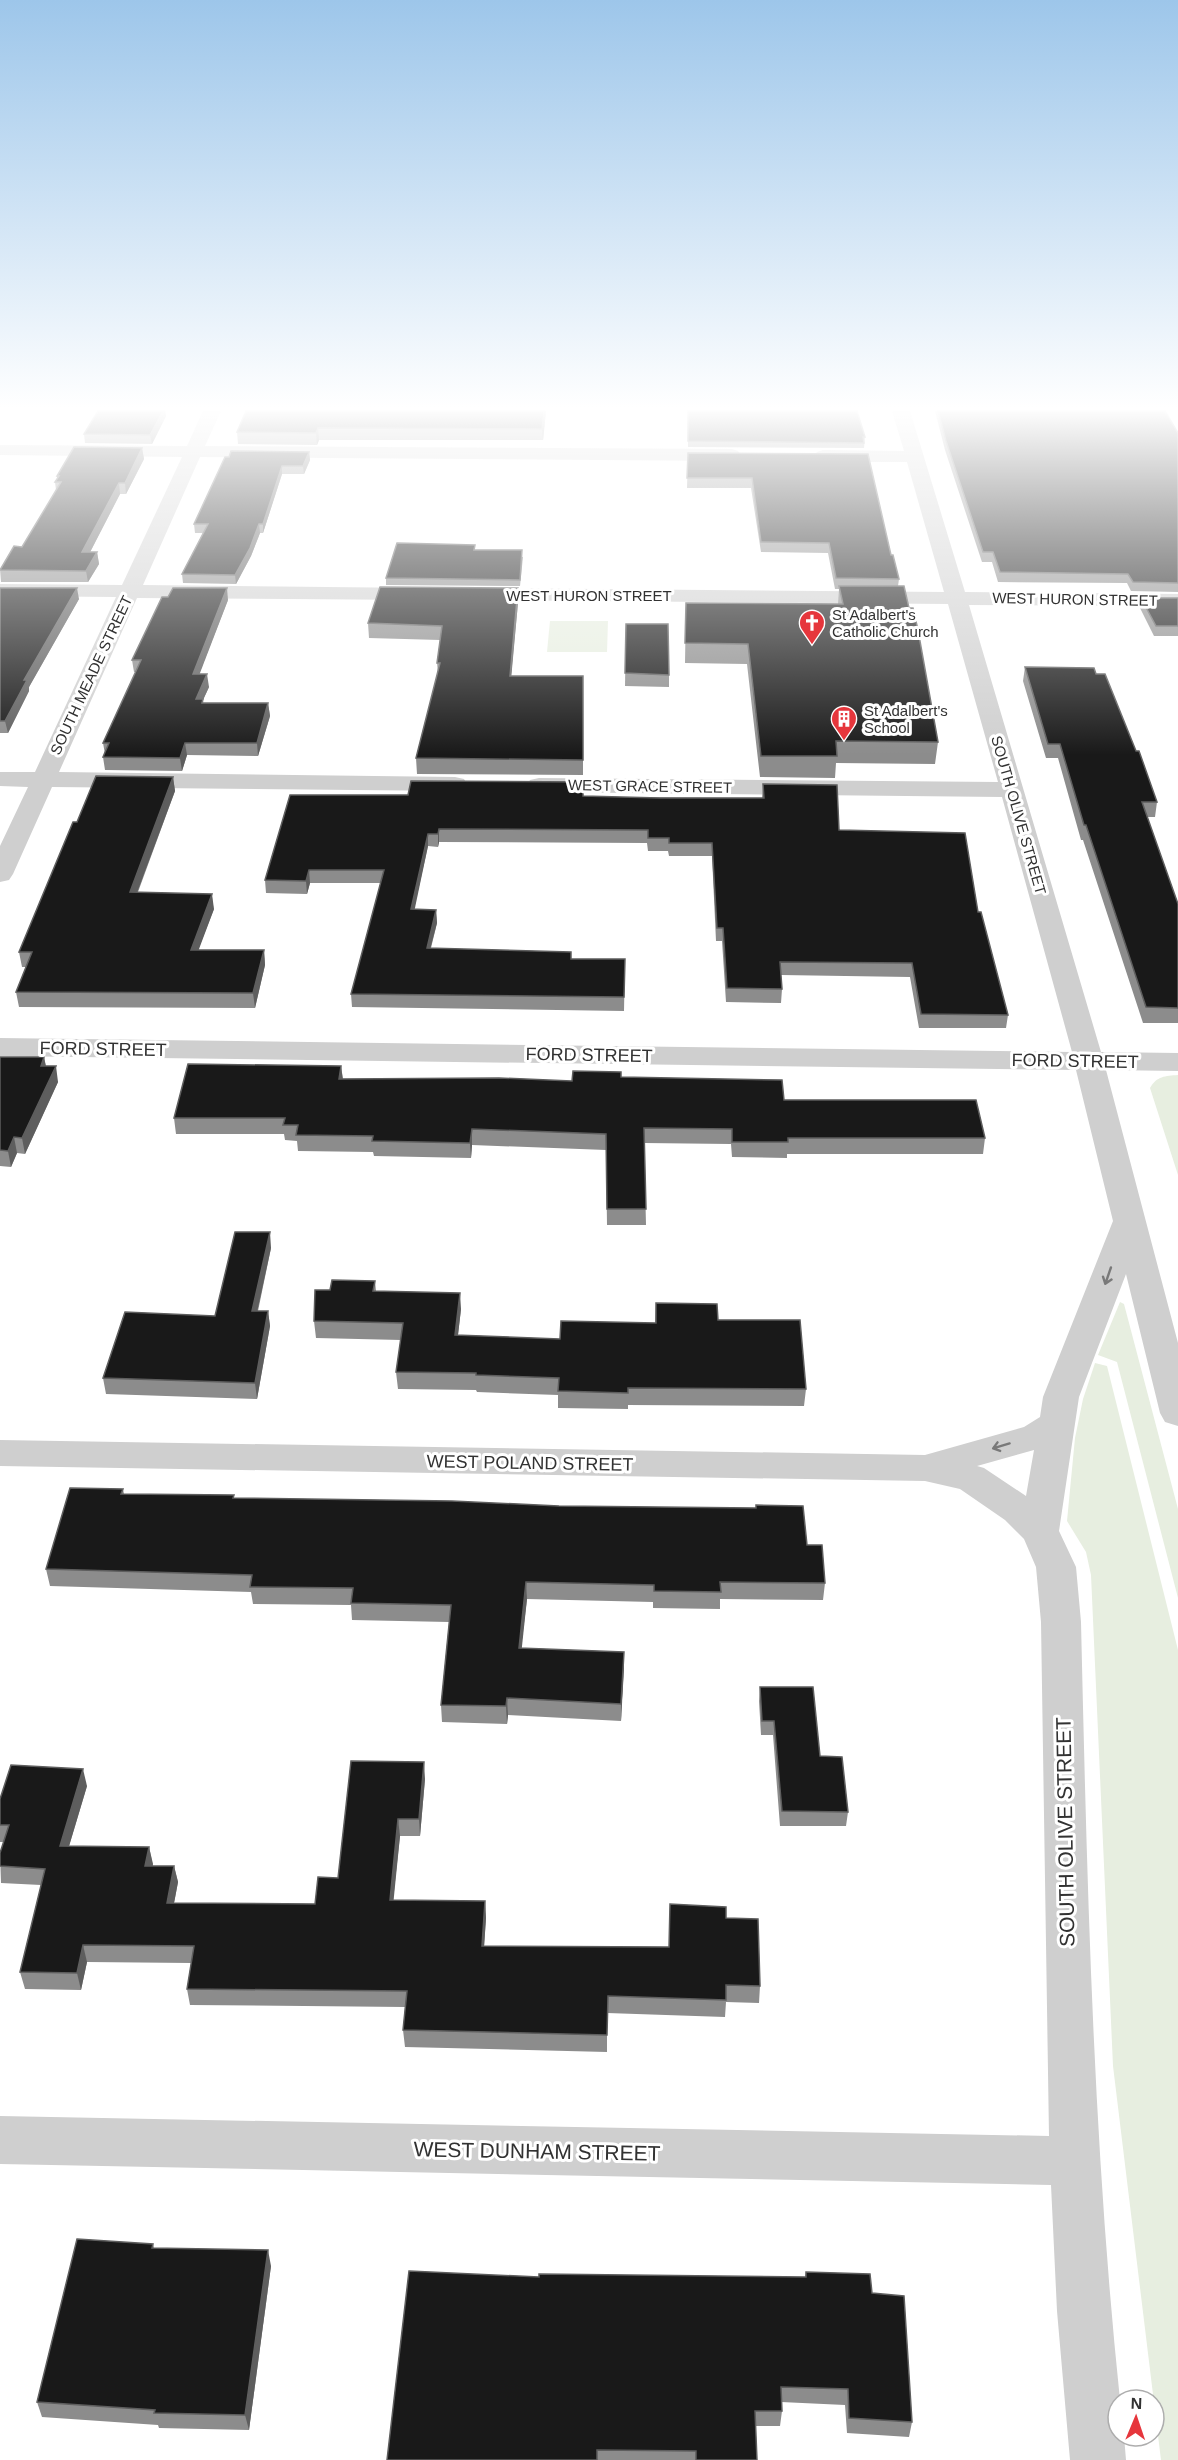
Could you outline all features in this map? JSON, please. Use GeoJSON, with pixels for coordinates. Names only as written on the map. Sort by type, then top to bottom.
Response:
{"type":"FeatureCollection","features":[{"type":"Feature","properties":{"kind":"street","name":"SOUTH MEADE STREET"},"geometry":{"type":"LineString","coordinates":[[0,874],[160,526]]}},
{"type":"Feature","properties":{"kind":"street","name":"SOUTH OLIVE STREET"},"geometry":{"type":"LineString","coordinates":[[934,526],[996,731],[1089,1061],[1178,1413]]}},
{"type":"Feature","properties":{"kind":"street","name":"WEST HURON STREET"},"geometry":{"type":"LineString","coordinates":[[0,590],[1178,600]]}},
{"type":"Feature","properties":{"kind":"street"},"geometry":{"type":"LineString","coordinates":[[0,779],[473,784]]}},
{"type":"Feature","properties":{"kind":"street","name":"WEST GRACE STREET"},"geometry":{"type":"LineString","coordinates":[[520,784],[1011,790]]}},
{"type":"Feature","properties":{"kind":"street","name":"FORD STREET"},"geometry":{"type":"LineString","coordinates":[[0,1047],[1178,1062]]}},
{"type":"Feature","properties":{"kind":"street"},"geometry":{"type":"LineString","coordinates":[[1040,1531],[1061,1397],[1129,1221]]}},
{"type":"Feature","properties":{"kind":"street"},"geometry":{"type":"LineString","coordinates":[[925,1468],[1037,1436],[1055,1425]]}},
{"type":"Feature","properties":{"kind":"street","name":"WEST POLAND STREET"},"geometry":{"type":"LineString","coordinates":[[0,1453],[925,1468],[970,1478],[1019,1510],[1040,1531]]}},
{"type":"Feature","properties":{"kind":"street","name":"SOUTH OLIVE STREET"},"geometry":{"type":"LineString","coordinates":[[1040,1531],[1056,1567],[1061,1622],[1062,1758],[1075,2161],[1084,2311],[1098,2460]]}},
{"type":"Feature","properties":{"kind":"street","name":"WEST DUNHAM STREET"},"geometry":{"type":"LineString","coordinates":[[0,2140],[1075,2161]]}},
{"type":"Feature","properties":{"kind":"shaded area"},"geometry":{"type":"Polygon","coordinates":[[[550,621],[608,621],[607,652],[547,652],[550,621]]]}},
{"type":"Feature","properties":{"kind":"shaded area"},"geometry":{"type":"Polygon","coordinates":[[[1178,1075],[1178,1175],[1150,1088],[1165,1076],[1178,1075]]]}},
{"type":"Feature","properties":{"kind":"shaded area"},"geometry":{"type":"Polygon","coordinates":[[[1120,1302],[1124,1304],[1178,1509],[1178,1598],[1117,1362],[1098,1355],[1120,1302]]]}},
{"type":"Feature","properties":{"kind":"shaded area"},"geometry":{"type":"Polygon","coordinates":[[[1095,1363],[1107,1366],[1178,1650],[1178,2460],[1161,2460],[1160,2448],[1166,2448],[1166,2388],[1152,2388],[1113,2066],[1091,1575],[1086,1552],[1067,1521],[1075,1438],[1083,1399],[1095,1363]]]}},
{"type":"Feature","properties":{"kind":"building"},"geometry":{"type":"Polygon","coordinates":[[[35,526],[96,526],[82,552],[97,552],[86,571],[0,570],[14,546],[22,547],[35,526]]]}},
{"type":"Feature","properties":{"kind":"building"},"geometry":{"type":"Polygon","coordinates":[[[207,526],[258,526],[250,548],[235,575],[182,574],[207,526]]]}},
{"type":"Feature","properties":{"kind":"building"},"geometry":{"type":"Polygon","coordinates":[[[759,526],[884,526],[899,579],[836,578],[829,543],[761,542],[759,526]]]}},
{"type":"Feature","properties":{"kind":"building"},"geometry":{"type":"Polygon","coordinates":[[[974,526],[1178,526],[1178,583],[1133,582],[1128,574],[1000,572],[993,552],[983,552],[974,526]]]}},
{"type":"Feature","properties":{"kind":"building"},"geometry":{"type":"Polygon","coordinates":[[[397,543],[475,545],[474,550],[522,550],[520,580],[386,578],[397,543]]]}},
{"type":"Feature","properties":{"kind":"building"},"geometry":{"type":"Polygon","coordinates":[[[839,586],[904,586],[909,608],[913,608],[918,630],[938,742],[836,741],[837,756],[761,756],[748,644],[685,643],[686,603],[843,604],[839,586]]]}},
{"type":"Feature","properties":{"kind":"building"},"geometry":{"type":"Polygon","coordinates":[[[380,587],[518,588],[510,676],[583,676],[583,760],[416,758],[440,663],[437,663],[442,626],[368,623],[380,587]]]}},
{"type":"Feature","properties":{"kind":"building"},"geometry":{"type":"Polygon","coordinates":[[[0,588],[77,588],[24,680],[27,680],[5,721],[0,721],[0,588]]]}},
{"type":"Feature","properties":{"kind":"building"},"geometry":{"type":"Polygon","coordinates":[[[173,588],[227,588],[193,674],[207,674],[196,699],[203,699],[202,703],[268,703],[257,743],[185,743],[180,758],[103,757],[109,743],[103,743],[141,660],[132,660],[162,597],[168,597],[173,588]]]}},
{"type":"Feature","properties":{"kind":"building"},"geometry":{"type":"Polygon","coordinates":[[[1141,598],[1178,598],[1178,626],[1156,626],[1141,598]]]}},
{"type":"Feature","properties":{"kind":"building"},"geometry":{"type":"Polygon","coordinates":[[[626,624],[668,624],[669,675],[625,673],[626,624]]]}},
{"type":"Feature","properties":{"kind":"building"},"geometry":{"type":"Polygon","coordinates":[[[1025,667],[1094,668],[1096,674],[1105,674],[1136,751],[1139,751],[1157,802],[1142,802],[1178,904],[1178,1008],[1146,1007],[1086,825],[1084,825],[1060,744],[1048,744],[1025,667]]]}},
{"type":"Feature","properties":{"kind":"building"},"geometry":{"type":"Polygon","coordinates":[[[96,776],[173,777],[130,892],[212,894],[191,950],[264,950],[253,993],[16,992],[32,952],[19,952],[73,822],[77,822],[96,776]]]}},
{"type":"Feature","properties":{"kind":"building"},"geometry":{"type":"Polygon","coordinates":[[[411,781],[583,782],[583,796],[660,798],[764,798],[763,784],[837,785],[839,830],[965,833],[978,912],[981,912],[1008,1015],[921,1014],[912,963],[780,962],[782,989],[727,988],[723,928],[717,928],[712,843],[669,843],[669,838],[648,838],[648,830],[439,829],[438,834],[428,834],[411,909],[436,910],[427,948],[571,952],[571,959],[625,959],[624,997],[351,994],[384,870],[309,870],[306,881],[265,880],[290,795],[408,795],[411,781]]]}},
{"type":"Feature","properties":{"kind":"building"},"geometry":{"type":"Polygon","coordinates":[[[0,1057],[44,1057],[41,1066],[56,1066],[22,1138],[14,1137],[8,1151],[0,1150],[0,1057]]]}},
{"type":"Feature","properties":{"kind":"building"},"geometry":{"type":"Polygon","coordinates":[[[188,1064],[341,1066],[339,1079],[499,1078],[572,1081],[573,1071],[621,1072],[621,1077],[782,1080],[784,1100],[976,1100],[985,1138],[788,1138],[788,1142],[732,1142],[732,1129],[644,1128],[646,1209],[607,1209],[606,1134],[472,1129],[470,1143],[372,1141],[373,1136],[296,1135],[298,1125],[283,1125],[285,1118],[174,1118],[188,1064]]]}},
{"type":"Feature","properties":{"kind":"building"},"geometry":{"type":"Polygon","coordinates":[[[235,1232],[270,1232],[252,1311],[268,1311],[255,1383],[103,1378],[125,1312],[215,1316],[235,1232]]]}},
{"type":"Feature","properties":{"kind":"building"},"geometry":{"type":"Polygon","coordinates":[[[332,1280],[375,1281],[373,1291],[460,1293],[455,1335],[560,1339],[561,1321],[656,1323],[656,1303],[717,1304],[718,1320],[800,1320],[806,1389],[628,1388],[628,1393],[558,1391],[559,1378],[476,1375],[476,1373],[396,1372],[403,1323],[314,1321],[315,1290],[330,1290],[332,1280]]]}},
{"type":"Feature","properties":{"kind":"building"},"geometry":{"type":"Polygon","coordinates":[[[70,1488],[123,1489],[121,1494],[234,1495],[233,1498],[452,1501],[559,1506],[756,1508],[756,1505],[803,1506],[807,1545],[822,1545],[825,1583],[720,1582],[721,1592],[654,1591],[654,1585],[526,1582],[519,1648],[624,1652],[621,1704],[507,1698],[506,1706],[441,1705],[451,1605],[351,1603],[353,1588],[250,1587],[252,1575],[46,1569],[70,1488]]]}},
{"type":"Feature","properties":{"kind":"building"},"geometry":{"type":"Polygon","coordinates":[[[760,1687],[813,1687],[820,1756],[842,1757],[848,1812],[782,1811],[774,1721],[762,1721],[760,1687]]]}},
{"type":"Feature","properties":{"kind":"building"},"geometry":{"type":"Polygon","coordinates":[[[351,1761],[424,1762],[419,1819],[398,1819],[390,1900],[485,1901],[482,1946],[669,1947],[670,1904],[726,1907],[726,1918],[758,1919],[760,1986],[726,1985],[726,2000],[608,1996],[607,2035],[403,2030],[407,1991],[187,1989],[194,1946],[83,1945],[77,1973],[20,1972],[45,1869],[0,1866],[0,1853],[9,1825],[0,1825],[0,1799],[11,1765],[83,1769],[60,1846],[149,1847],[145,1866],[174,1866],[167,1903],[315,1904],[318,1877],[338,1878],[351,1761]]]}},
{"type":"Feature","properties":{"kind":"building"},"geometry":{"type":"Polygon","coordinates":[[[77,2239],[153,2244],[152,2248],[268,2250],[245,2415],[154,2413],[155,2410],[37,2402],[77,2239]]]}},
{"type":"Feature","properties":{"kind":"building"},"geometry":{"type":"Polygon","coordinates":[[[409,2271],[539,2277],[539,2274],[806,2277],[806,2272],[870,2274],[872,2293],[904,2296],[912,2422],[849,2418],[848,2389],[781,2387],[782,2411],[755,2411],[757,2460],[696,2460],[696,2451],[597,2450],[597,2460],[387,2460],[409,2271]]]}},
{"type":"Feature","properties":{"kind":"place","name":"St Adalbert's Catholic Church"},"geometry":{"type":"Point","coordinates":[812,646]}},
{"type":"Feature","properties":{"kind":"place","name":"St Adalbert's School"},"geometry":{"type":"Point","coordinates":[844,742]}}]}
